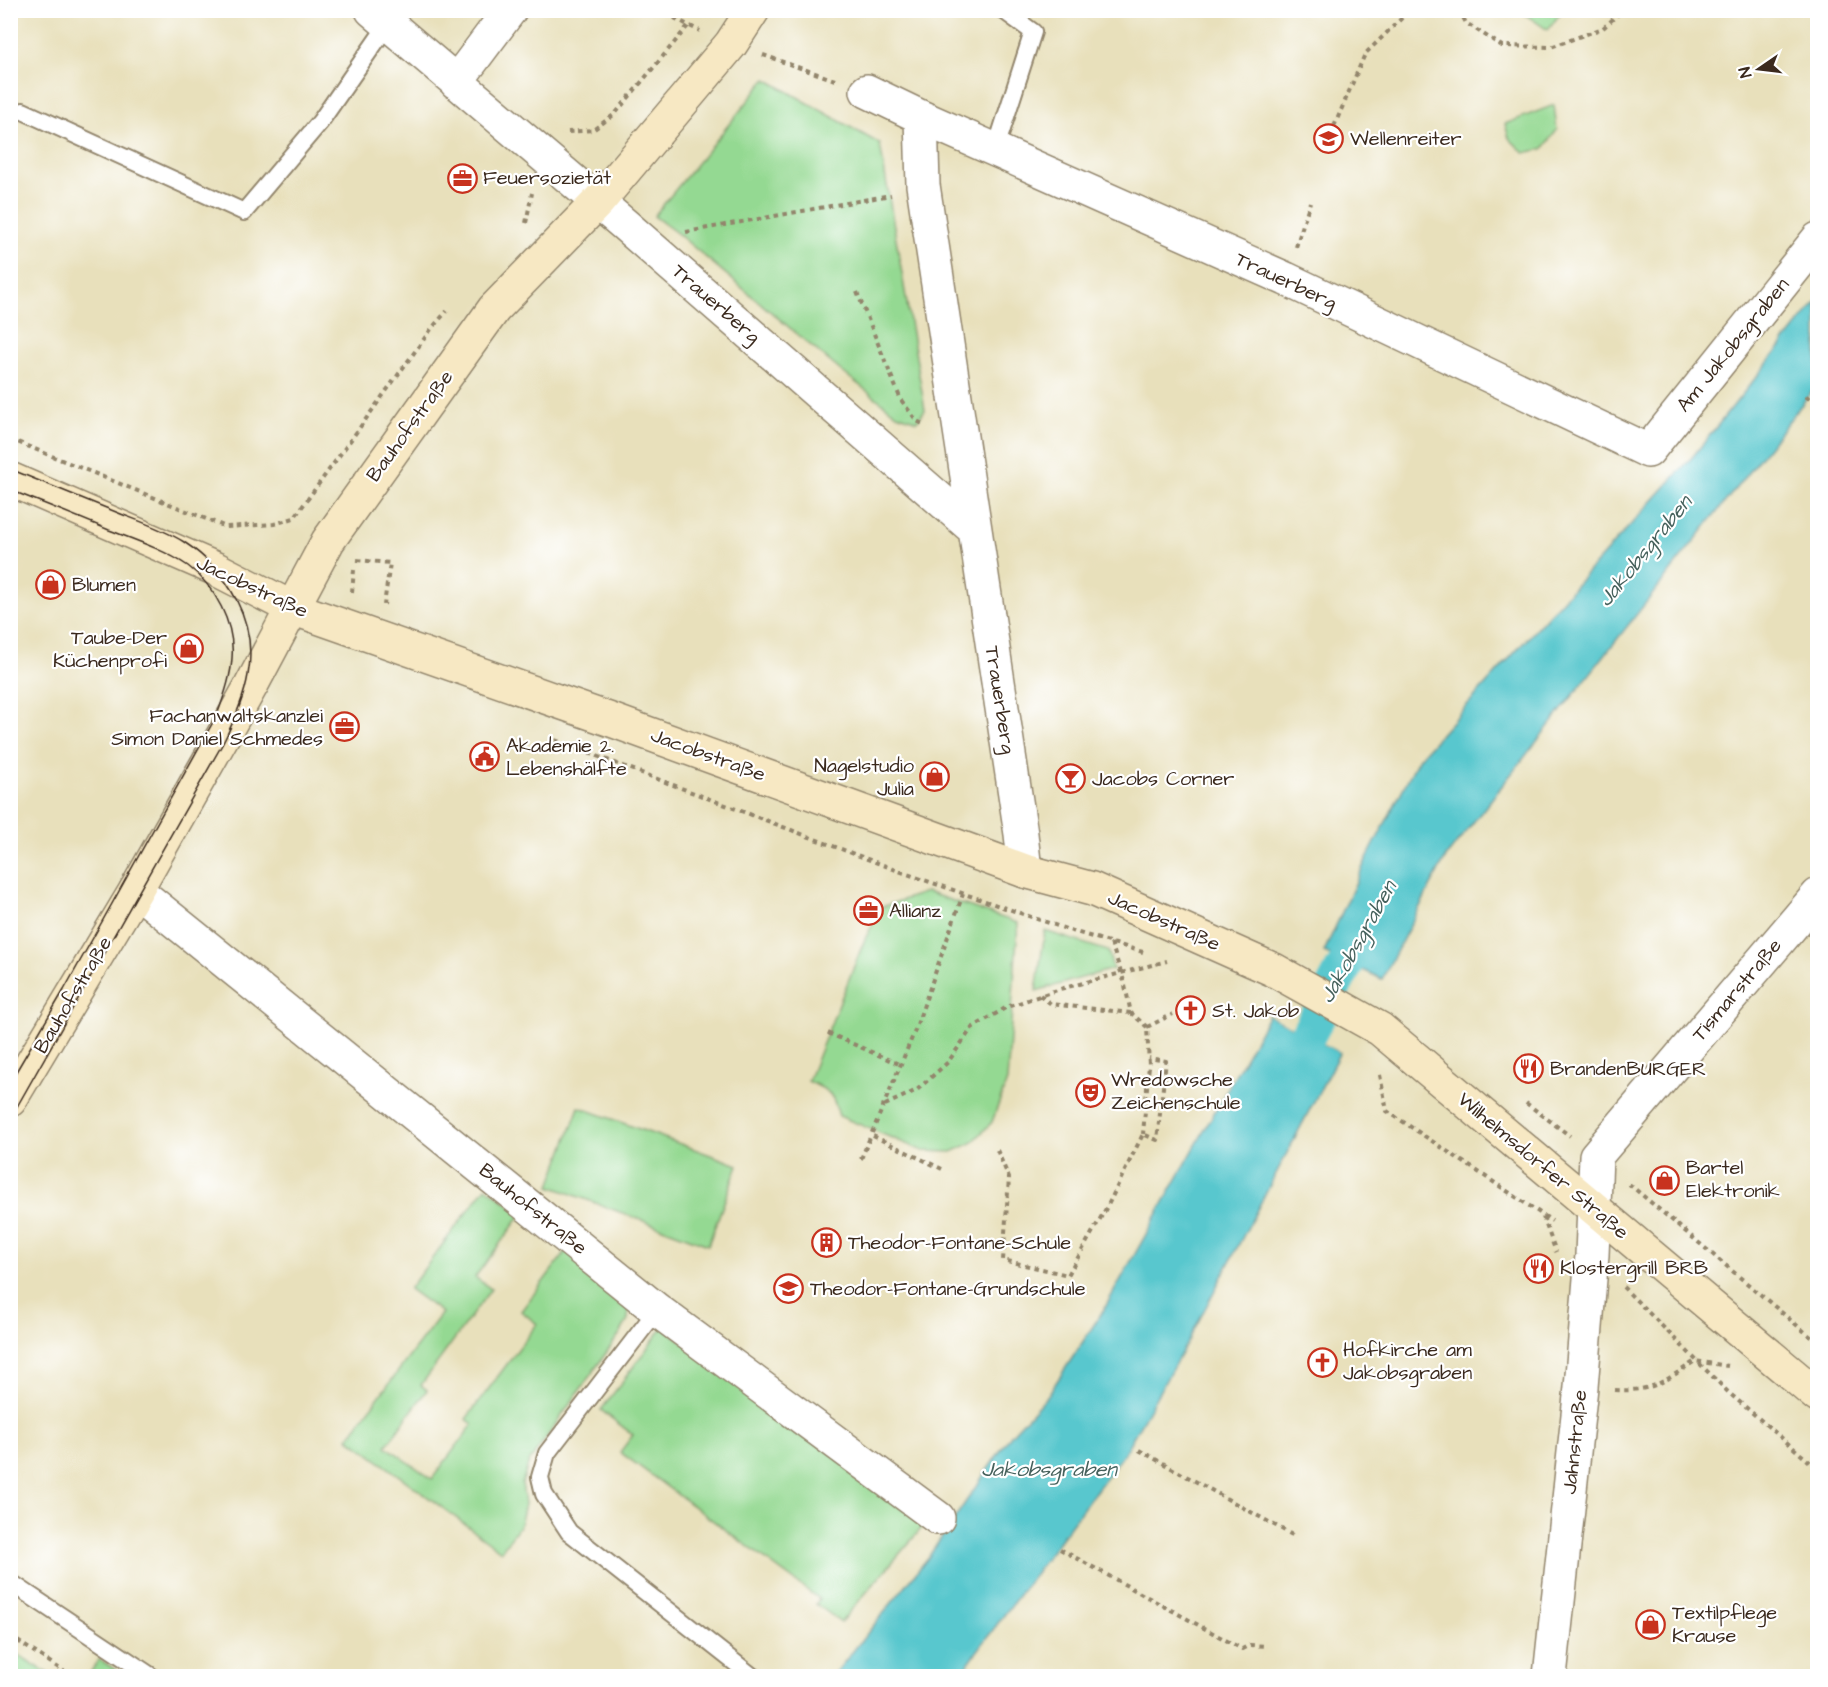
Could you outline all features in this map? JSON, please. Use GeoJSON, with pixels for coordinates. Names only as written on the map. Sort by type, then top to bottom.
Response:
{"type":"FeatureCollection","features":[{"type":"Feature","properties":{"kind":"street"},"geometry":{"type":"LineString","coordinates":[[456,82],[510,10]]}},
{"type":"Feature","properties":{"kind":"street","name":"Bauhofstraße"},"geometry":{"type":"LineString","coordinates":[[10,1100],[136,890],[251,686],[328,541],[494,309],[598,202],[731,44],[753,10]]}},
{"type":"Feature","properties":{"kind":"street","name":"Trauerberg"},"geometry":{"type":"LineString","coordinates":[[380,17],[545,156],[974,529]]}},
{"type":"Feature","properties":{"kind":"street","name":"Trauerberg"},"geometry":{"type":"LineString","coordinates":[[867,91],[995,151],[1286,279],[1648,451]]}},
{"type":"Feature","properties":{"kind":"street","name":"Trauerberg"},"geometry":{"type":"LineString","coordinates":[[921,117],[923,185],[1025,871]]}},
{"type":"Feature","properties":{"kind":"street","name":"Am Jakobsgraben"},"geometry":{"type":"LineString","coordinates":[[1648,451],[1818,239]]}},
{"type":"Feature","properties":{"kind":"street","name":"Jacobstraße"},"geometry":{"type":"LineString","coordinates":[[10,479],[216,570],[292,608],[614,721],[1025,871],[1085,886],[1274,970],[1380,1029]]}},
{"type":"Feature","properties":{"kind":"street","name":"Bauhofstraße"},"geometry":{"type":"LineString","coordinates":[[136,890],[657,1310],[938,1518]]}},
{"type":"Feature","properties":{"kind":"street","name":"Tismarstraße"},"geometry":{"type":"LineString","coordinates":[[1592,1207],[1596,1156],[1818,895]]}},
{"type":"Feature","properties":{"kind":"street","name":"Wilhelmsdorfer Straße"},"geometry":{"type":"LineString","coordinates":[[1380,1029],[1818,1396]]}},
{"type":"Feature","properties":{"kind":"street","name":"Jahnstraße"},"geometry":{"type":"LineString","coordinates":[[1550,1677],[1581,1387],[1592,1255],[1592,1207]]}},
{"type":"Feature","properties":{"kind":"lane"},"geometry":{"type":"LineString","coordinates":[[995,151],[1033,32],[1002,10]]}},
{"type":"Feature","properties":{"kind":"lane"},"geometry":{"type":"LineString","coordinates":[[23,111],[244,212],[320,122],[380,17]]}},
{"type":"Feature","properties":{"kind":"lane"},"geometry":{"type":"LineString","coordinates":[[657,1310],[547,1453],[540,1477],[544,1494],[569,1532],[752,1677]]}},
{"type":"Feature","properties":{"kind":"lane"},"geometry":{"type":"LineString","coordinates":[[10,1582],[151,1677]]}},
{"type":"Feature","properties":{"kind":"path"},"geometry":{"type":"LineString","coordinates":[[1327,143],[1365,54],[1410,10]]}},
{"type":"Feature","properties":{"kind":"path"},"geometry":{"type":"LineString","coordinates":[[1459,10],[1466,23],[1502,46],[1551,47],[1603,28],[1623,10]]}},
{"type":"Feature","properties":{"kind":"path"},"geometry":{"type":"LineString","coordinates":[[519,230],[527,221],[534,181],[545,156],[564,132],[593,130],[615,114],[688,26]]}},
{"type":"Feature","properties":{"kind":"path"},"geometry":{"type":"LineString","coordinates":[[642,240],[867,200],[923,185]]}},
{"type":"Feature","properties":{"kind":"path"},"geometry":{"type":"LineString","coordinates":[[1286,279],[1310,202]]}},
{"type":"Feature","properties":{"kind":"path"},"geometry":{"type":"LineString","coordinates":[[857,292],[901,400],[917,421],[946,434],[963,445]]}},
{"type":"Feature","properties":{"kind":"path"},"geometry":{"type":"LineString","coordinates":[[10,439],[226,527],[274,524],[294,518],[418,347],[448,310]]}},
{"type":"Feature","properties":{"kind":"path"},"geometry":{"type":"LineString","coordinates":[[1806,399],[1818,385]]}},
{"type":"Feature","properties":{"kind":"path"},"geometry":{"type":"LineString","coordinates":[[354,560],[390,563],[384,609]]}},
{"type":"Feature","properties":{"kind":"path"},"geometry":{"type":"LineString","coordinates":[[544,736],[963,894],[1072,931],[1150,954]]}},
{"type":"Feature","properties":{"kind":"path"},"geometry":{"type":"LineString","coordinates":[[861,1159],[901,1065],[963,894]]}},
{"type":"Feature","properties":{"kind":"path"},"geometry":{"type":"LineString","coordinates":[[1111,943],[1131,1013]]}},
{"type":"Feature","properties":{"kind":"path"},"geometry":{"type":"LineString","coordinates":[[884,1105],[916,1090],[948,1062],[972,1028],[1007,1007],[1170,960],[1160,957]]}},
{"type":"Feature","properties":{"kind":"path"},"geometry":{"type":"LineString","coordinates":[[997,1149],[1009,1178],[1003,1260],[1068,1275],[1108,1205],[1143,1134],[1148,1098],[1147,1027],[1131,1013],[1051,1004],[1040,996]]}},
{"type":"Feature","properties":{"kind":"path"},"geometry":{"type":"LineString","coordinates":[[1147,1027],[1173,1014]]}},
{"type":"Feature","properties":{"kind":"path"},"geometry":{"type":"LineString","coordinates":[[828,1033],[901,1065]]}},
{"type":"Feature","properties":{"kind":"path"},"geometry":{"type":"LineString","coordinates":[[1143,1134],[1157,1140],[1166,1061],[1149,1058]]}},
{"type":"Feature","properties":{"kind":"path"},"geometry":{"type":"LineString","coordinates":[[1379,1070],[1387,1111],[1543,1216]]}},
{"type":"Feature","properties":{"kind":"path"},"geometry":{"type":"LineString","coordinates":[[1142,1098],[1148,1098]]}},
{"type":"Feature","properties":{"kind":"path"},"geometry":{"type":"LineString","coordinates":[[871,1135],[942,1169]]}},
{"type":"Feature","properties":{"kind":"path"},"geometry":{"type":"LineString","coordinates":[[1695,1361],[1818,1469]]}},
{"type":"Feature","properties":{"kind":"path"},"geometry":{"type":"LineString","coordinates":[[1139,1450],[1296,1537]]}},
{"type":"Feature","properties":{"kind":"path"},"geometry":{"type":"LineString","coordinates":[[1060,1549],[1242,1649],[1250,1646],[1265,1646]]}},
{"type":"Feature","properties":{"kind":"path"},"geometry":{"type":"LineString","coordinates":[[10,1636],[71,1677]]}},
{"type":"Feature","properties":{"kind":"green space"},"geometry":{"type":"Polygon","coordinates":[[[1520,11],[1562,11],[1548,30],[1520,11]]]}},
{"type":"Feature","properties":{"kind":"green space"},"geometry":{"type":"Polygon","coordinates":[[[766,79],[880,144],[925,410],[917,421],[897,414],[841,371],[654,216],[766,79]]]}},
{"type":"Feature","properties":{"kind":"green space"},"geometry":{"type":"Polygon","coordinates":[[[1554,105],[1557,130],[1543,149],[1524,153],[1509,138],[1505,124],[1554,105]]]}},
{"type":"Feature","properties":{"kind":"green space"},"geometry":{"type":"Polygon","coordinates":[[[926,892],[1018,923],[1007,1081],[992,1122],[972,1143],[952,1152],[923,1151],[839,1116],[830,1094],[808,1081],[865,939],[877,916],[875,909],[926,892]]]}},
{"type":"Feature","properties":{"kind":"green space"},"geometry":{"type":"Polygon","coordinates":[[[1045,931],[1108,951],[1113,969],[1036,991],[1045,931]]]}},
{"type":"Feature","properties":{"kind":"green space"},"geometry":{"type":"Polygon","coordinates":[[[579,1107],[738,1165],[708,1245],[550,1186],[579,1107]]]}},
{"type":"Feature","properties":{"kind":"green space"},"geometry":{"type":"Polygon","coordinates":[[[486,1187],[522,1214],[475,1277],[491,1289],[421,1385],[427,1390],[386,1446],[432,1479],[473,1424],[466,1419],[537,1324],[521,1311],[567,1250],[629,1304],[628,1320],[621,1332],[529,1462],[522,1483],[525,1504],[520,1525],[501,1551],[348,1438],[442,1313],[409,1289],[486,1187]]]}},
{"type":"Feature","properties":{"kind":"green space"},"geometry":{"type":"Polygon","coordinates":[[[663,1327],[926,1523],[841,1622],[816,1604],[819,1599],[620,1452],[633,1435],[601,1410],[663,1327]]]}},
{"type":"Feature","properties":{"kind":"green space"},"geometry":{"type":"Polygon","coordinates":[[[11,1650],[52,1676],[11,1676],[11,1650]]]}},
{"type":"Feature","properties":{"kind":"green space"},"geometry":{"type":"Polygon","coordinates":[[[99,1659],[116,1670],[113,1676],[88,1676],[99,1659]]]}},
{"type":"Feature","properties":{"kind":"water"},"geometry":{"type":"Polygon","coordinates":[[[1817,301],[1817,385],[1446,857],[1382,979],[1324,952],[1366,860],[1419,758],[1694,455],[1817,301]]]}},
{"type":"Feature","properties":{"kind":"water","name":"Jakobsgraben"},"geometry":{"type":"Polygon","coordinates":[[[1269,1015],[1340,1052],[1187,1343],[1124,1453],[959,1676],[833,1676],[927,1559],[1011,1435],[1048,1395],[1103,1311],[1269,1015]]]}},
{"type":"Feature","properties":{"kind":"pier"},"geometry":{"type":"Polygon","coordinates":[[[1271,1013],[1342,1049],[1340,1052],[1269,1015],[1271,1013]]]}},
{"type":"Feature","properties":{"kind":"waterway","name":"Jakobsgraben"},"geometry":{"type":"LineString","coordinates":[[1284,1079],[1369,921]]}},
{"type":"Feature","properties":{"kind":"tram line"},"geometry":{"type":"LineString","coordinates":[[10,469],[161,530],[184,542],[200,554],[226,583],[236,600],[244,617],[250,655],[244,693],[223,743],[10,1119]]}},
{"type":"Feature","properties":{"kind":"tram line"},"geometry":{"type":"LineString","coordinates":[[10,490],[150,546],[188,566],[198,574],[215,595],[227,619],[232,645],[229,680],[217,715],[64,990],[10,1082]]}},
{"type":"Feature","properties":{"kind":"place","name":"Wellenreiter"},"geometry":{"type":"Point","coordinates":[1329,139]}},
{"type":"Feature","properties":{"kind":"place","name":"Feuersozietät"},"geometry":{"type":"Point","coordinates":[462,178]}},
{"type":"Feature","properties":{"kind":"place","name":"Blumen"},"geometry":{"type":"Point","coordinates":[51,585]}},
{"type":"Feature","properties":{"kind":"place","name":"Taube-Der Küchenprofi"},"geometry":{"type":"Point","coordinates":[188,649]}},
{"type":"Feature","properties":{"kind":"place","name":"Fachanwaltskanzlei Simon Daniel Schmedes"},"geometry":{"type":"Point","coordinates":[344,727]}},
{"type":"Feature","properties":{"kind":"place","name":"Akademie 2. Lebenshälfte"},"geometry":{"type":"Point","coordinates":[485,757]}},
{"type":"Feature","properties":{"kind":"place","name":"Nagelstudio Julia"},"geometry":{"type":"Point","coordinates":[935,777]}},
{"type":"Feature","properties":{"kind":"place","name":"Jacobs Corner"},"geometry":{"type":"Point","coordinates":[1071,779]}},
{"type":"Feature","properties":{"kind":"place","name":"Allianz"},"geometry":{"type":"Point","coordinates":[868,911]}},
{"type":"Feature","properties":{"kind":"place","name":"St. Jakob"},"geometry":{"type":"Point","coordinates":[1191,1011]}},
{"type":"Feature","properties":{"kind":"place","name":"BrandenBURGER"},"geometry":{"type":"Point","coordinates":[1529,1069]}},
{"type":"Feature","properties":{"kind":"place","name":"Wredowsche Zeichenschule"},"geometry":{"type":"Point","coordinates":[1090,1092]}},
{"type":"Feature","properties":{"kind":"place","name":"Bartel Elektronik"},"geometry":{"type":"Point","coordinates":[1665,1180]}},
{"type":"Feature","properties":{"kind":"place","name":"Theodor-Fontane-Schule"},"geometry":{"type":"Point","coordinates":[827,1243]}},
{"type":"Feature","properties":{"kind":"place","name":"Klostergrill BRB"},"geometry":{"type":"Point","coordinates":[1539,1268]}},
{"type":"Feature","properties":{"kind":"place","name":"Theodor-Fontane-Grundschule"},"geometry":{"type":"Point","coordinates":[789,1289]}},
{"type":"Feature","properties":{"kind":"place","name":"Hofkirche am Jakobsgraben"},"geometry":{"type":"Point","coordinates":[1322,1362]}},
{"type":"Feature","properties":{"kind":"place","name":"Textilpflege Krause"},"geometry":{"type":"Point","coordinates":[1651,1625]}}]}
